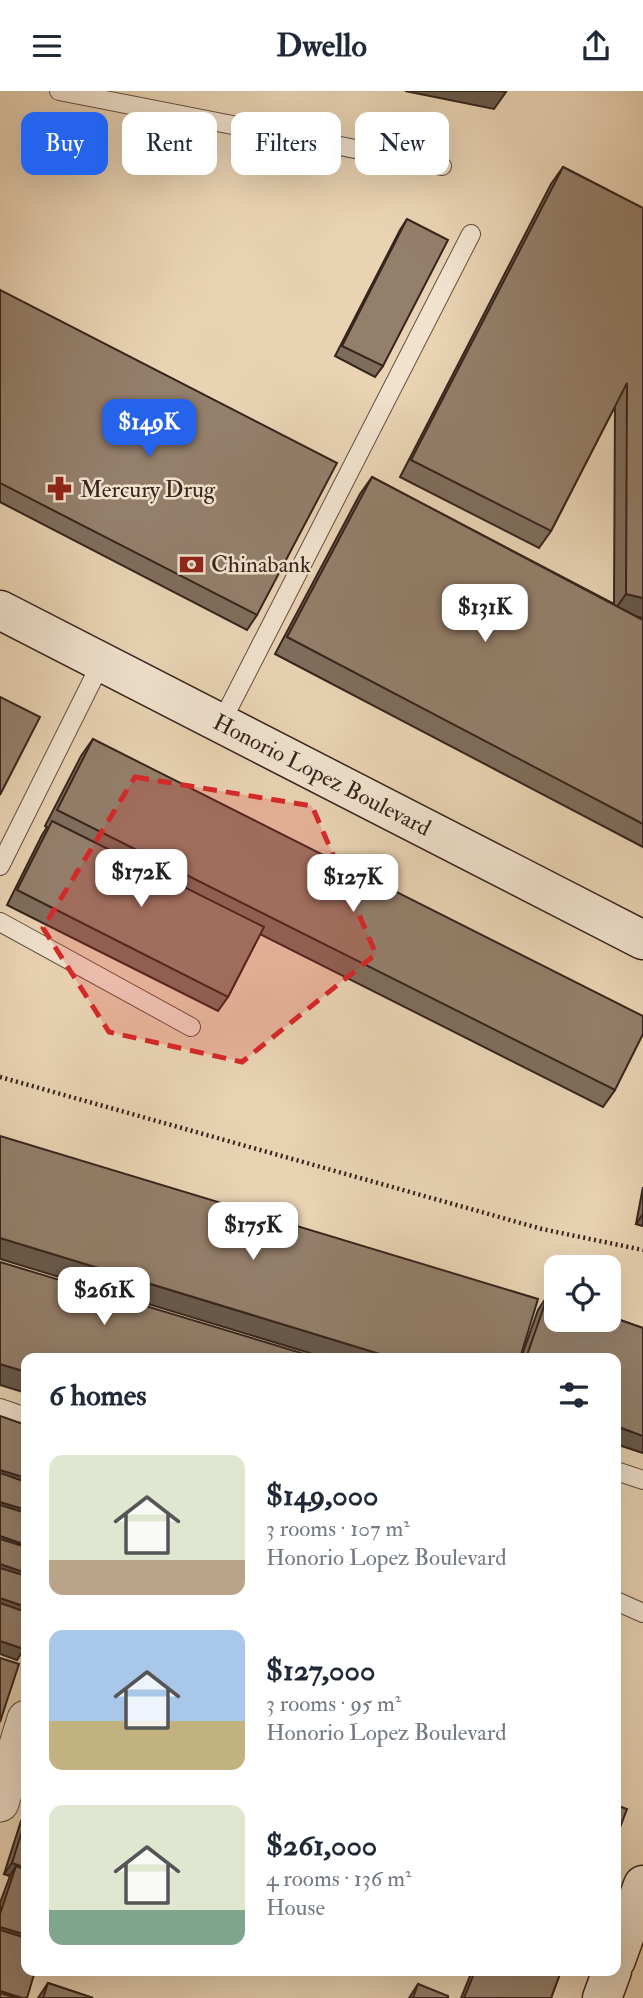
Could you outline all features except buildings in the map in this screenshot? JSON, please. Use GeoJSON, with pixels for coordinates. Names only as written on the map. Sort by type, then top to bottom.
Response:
{"type":"FeatureCollection","features":[{"type":"Feature","properties":{"kind":"main road","name":"Honorio Lopez Boulevard"},"geometry":{"type":"LineString","coordinates":[[0,610],[643,940]]}},
{"type":"Feature","properties":{"kind":"main road"},"geometry":{"type":"LineString","coordinates":[[621,1946],[643,1885]]}},
{"type":"Feature","properties":{"kind":"main road"},"geometry":{"type":"LineString","coordinates":[[602,1998],[610,1976]]}},
{"type":"Feature","properties":{"kind":"street"},"geometry":{"type":"LineString","coordinates":[[0,1803],[21,1735]]}},
{"type":"Feature","properties":{"kind":"lane"},"geometry":{"type":"LineString","coordinates":[[60,91],[355,149]]}},
{"type":"Feature","properties":{"kind":"lane"},"geometry":{"type":"LineString","coordinates":[[221,723],[471,234]]}},
{"type":"Feature","properties":{"kind":"lane"},"geometry":{"type":"LineString","coordinates":[[0,866],[102,661]]}},
{"type":"Feature","properties":{"kind":"lane"},"geometry":{"type":"LineString","coordinates":[[0,922],[191,1027]]}},
{"type":"Feature","properties":{"kind":"lane"},"geometry":{"type":"LineString","coordinates":[[0,1408],[21,1415]]}},
{"type":"Feature","properties":{"kind":"lane"},"geometry":{"type":"LineString","coordinates":[[621,1473],[643,1481]]}},
{"type":"Feature","properties":{"kind":"lane"},"geometry":{"type":"LineString","coordinates":[[621,1603],[643,1613]]}},
{"type":"Feature","properties":{"kind":"path"},"geometry":{"type":"LineString","coordinates":[[0,1077],[542,1229],[643,1250]]}},
{"type":"Feature","properties":{"kind":"highlighted area"},"geometry":{"type":"Polygon","coordinates":[[[135,777],[312,806],[376,954],[242,1062],[109,1032],[43,928],[135,777]]]}},
{"type":"Feature","properties":{"kind":"place","name":"Mercury Drug"},"geometry":{"type":"Point","coordinates":[60,489]}},
{"type":"Feature","properties":{"kind":"place","name":"Chinabank"},"geometry":{"type":"Point","coordinates":[191,564]}}]}
